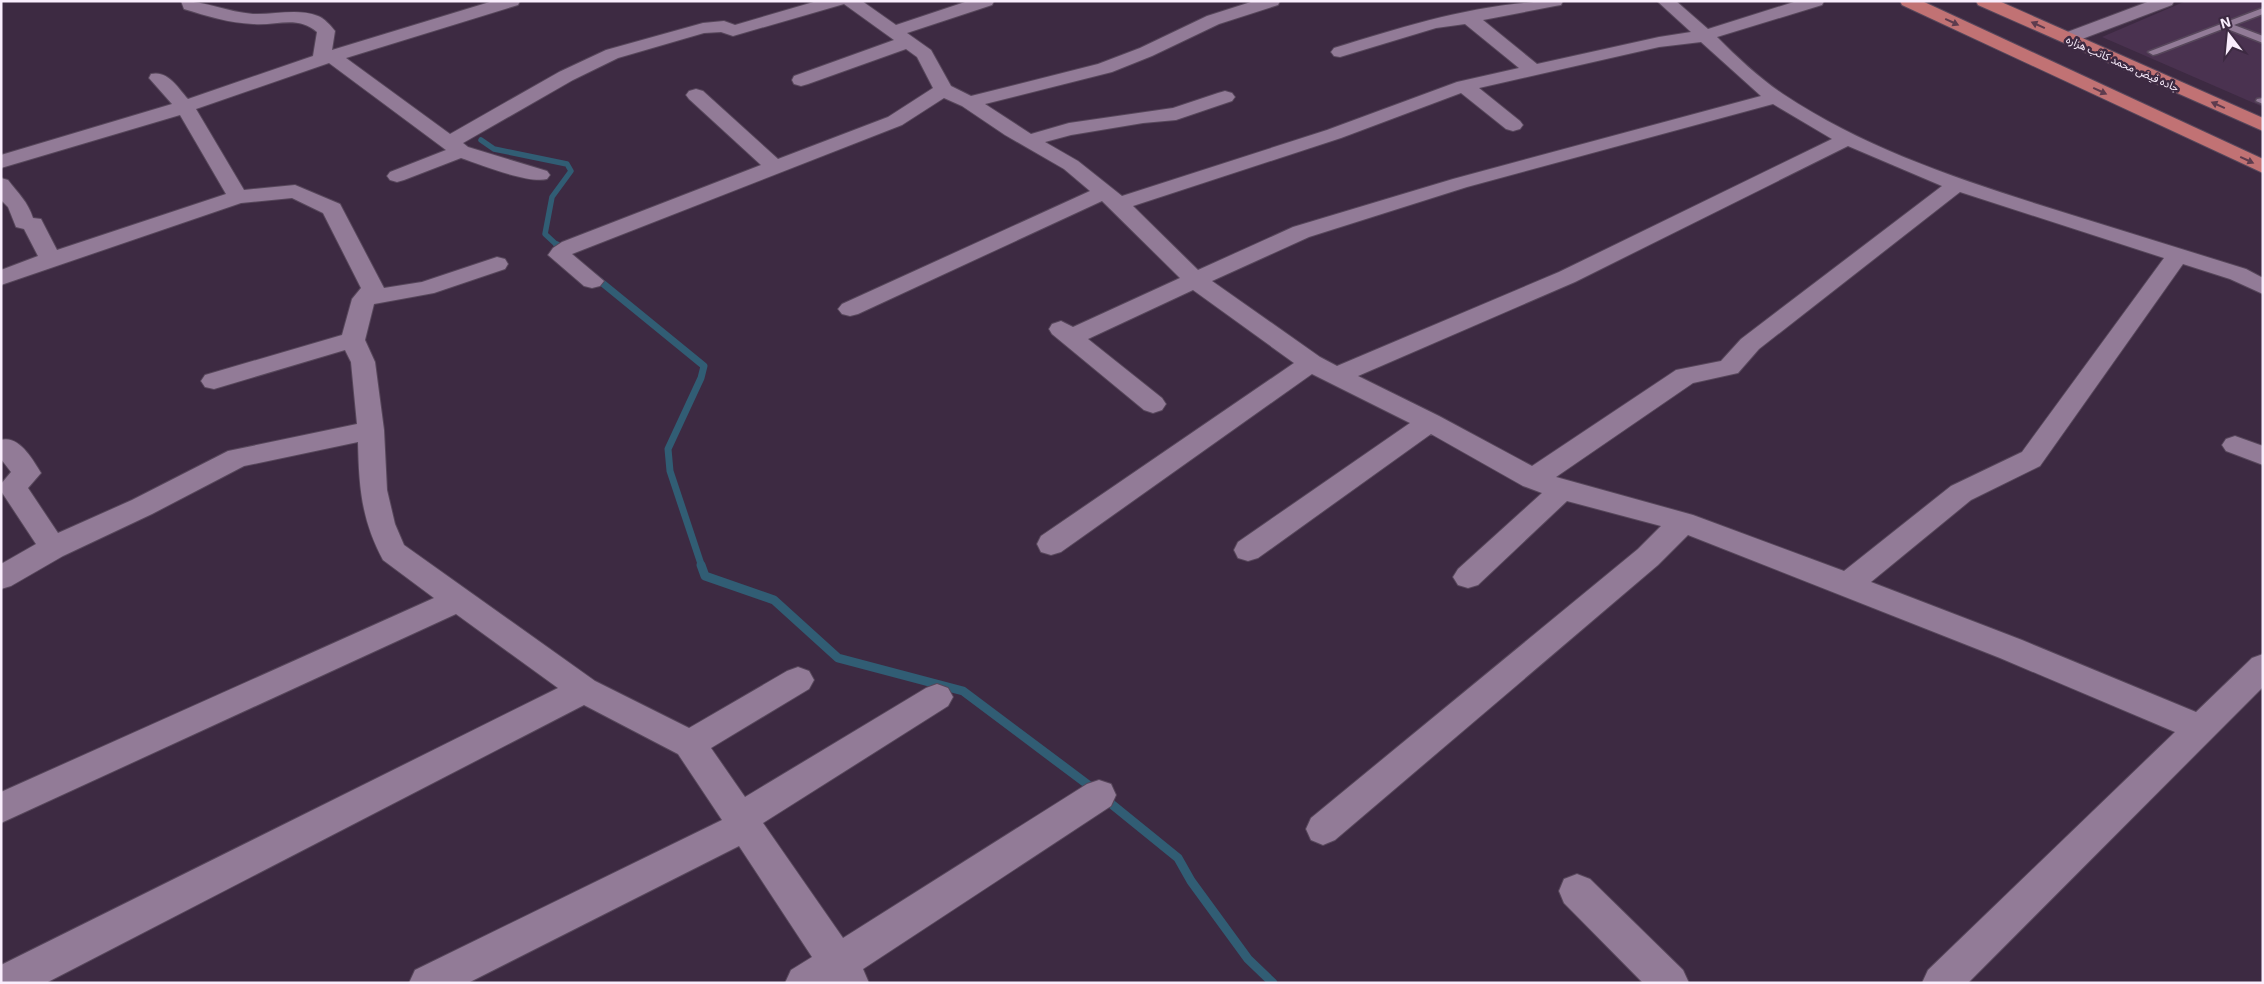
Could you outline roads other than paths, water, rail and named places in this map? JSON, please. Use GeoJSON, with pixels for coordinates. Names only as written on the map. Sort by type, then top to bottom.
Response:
{"type":"FeatureCollection","features":[{"type":"Feature","properties":{"kind":"main road"},"geometry":{"type":"LineString","coordinates":[[1908,1],[2263,167]]}},
{"type":"Feature","properties":{"kind":"main road","name":"جاده فیض محمد کاتب هزاره"},"geometry":{"type":"LineString","coordinates":[[1984,1],[2263,125]]}},
{"type":"Feature","properties":{"kind":"street"},"geometry":{"type":"LineString","coordinates":[[190,1],[190,5],[223,16],[254,19],[297,17],[313,20],[326,32],[327,57]]}},
{"type":"Feature","properties":{"kind":"street"},"geometry":{"type":"LineString","coordinates":[[1,162],[185,107],[327,57],[512,1]]}},
{"type":"Feature","properties":{"kind":"street"},"geometry":{"type":"LineString","coordinates":[[397,176],[455,146],[566,76],[612,54],[702,28],[724,26],[733,31],[837,1]]}},
{"type":"Feature","properties":{"kind":"street"},"geometry":{"type":"LineString","coordinates":[[850,1],[925,54],[943,90],[969,102],[1012,131],[1071,165],[1112,198],[1196,281],[1311,363],[1430,422],[1533,479],[1562,490],[1683,522],[1848,584],[2200,728]]}},
{"type":"Feature","properties":{"kind":"street"},"geometry":{"type":"LineString","coordinates":[[800,80],[986,1]]}},
{"type":"Feature","properties":{"kind":"street"},"geometry":{"type":"LineString","coordinates":[[969,102],[1105,68],[1146,52],[1213,20],[1272,1]]}},
{"type":"Feature","properties":{"kind":"street"},"geometry":{"type":"LineString","coordinates":[[1340,52],[1434,23],[1556,1]]}},
{"type":"Feature","properties":{"kind":"street"},"geometry":{"type":"LineString","coordinates":[[1665,1],[1689,18],[1703,36],[1775,98],[1847,139],[1956,185],[2238,274],[2263,287]]}},
{"type":"Feature","properties":{"kind":"street"},"geometry":{"type":"LineString","coordinates":[[850,310],[1112,198],[1334,134],[1400,108],[1464,86],[1659,42],[1703,36],[1816,1]]}},
{"type":"Feature","properties":{"kind":"street"},"geometry":{"type":"LineString","coordinates":[[2068,38],[2166,1]]}},
{"type":"Feature","properties":{"kind":"street"},"geometry":{"type":"LineString","coordinates":[[1469,18],[1533,70]]}},
{"type":"Feature","properties":{"kind":"street"},"geometry":{"type":"LineString","coordinates":[[327,57],[455,146],[505,166],[540,175]]}},
{"type":"Feature","properties":{"kind":"street"},"geometry":{"type":"LineString","coordinates":[[158,78],[185,107],[238,198]]}},
{"type":"Feature","properties":{"kind":"street"},"geometry":{"type":"LineString","coordinates":[[1464,86],[1513,125]]}},
{"type":"Feature","properties":{"kind":"street"},"geometry":{"type":"LineString","coordinates":[[592,281],[559,255],[560,253],[583,241],[894,121],[943,90]]}},
{"type":"Feature","properties":{"kind":"street"},"geometry":{"type":"LineString","coordinates":[[696,95],[776,168]]}},
{"type":"Feature","properties":{"kind":"street"},"geometry":{"type":"LineString","coordinates":[[1030,140],[1069,129],[1143,116],[1176,114],[1225,96]]}},
{"type":"Feature","properties":{"kind":"street"},"geometry":{"type":"LineString","coordinates":[[1153,404],[1066,333],[1196,281],[1301,232],[1460,183],[1775,98]]}},
{"type":"Feature","properties":{"kind":"street"},"geometry":{"type":"LineString","coordinates":[[1336,376],[1567,276],[1847,139]]}},
{"type":"Feature","properties":{"kind":"street"},"geometry":{"type":"LineString","coordinates":[[1,184],[12,200],[18,204],[24,222],[33,224],[51,259]]}},
{"type":"Feature","properties":{"kind":"street"},"geometry":{"type":"LineString","coordinates":[[1533,479],[1685,376],[1729,367],[1750,344],[1956,185]]}},
{"type":"Feature","properties":{"kind":"street"},"geometry":{"type":"LineString","coordinates":[[1,278],[51,259],[238,198],[295,191],[332,209],[373,289],[364,300],[353,340],[363,362],[371,430],[372,490],[381,524],[393,552],[584,690],[690,744],[844,973]]}},
{"type":"Feature","properties":{"kind":"street"},"geometry":{"type":"LineString","coordinates":[[1848,584],[1961,493],[2031,459],[2177,256]]}},
{"type":"Feature","properties":{"kind":"street"},"geometry":{"type":"LineString","coordinates":[[364,300],[426,288],[497,264]]}},
{"type":"Feature","properties":{"kind":"street"},"geometry":{"type":"LineString","coordinates":[[214,381],[353,340]]}},
{"type":"Feature","properties":{"kind":"street"},"geometry":{"type":"LineString","coordinates":[[1051,544],[1311,363]]}},
{"type":"Feature","properties":{"kind":"street"},"geometry":{"type":"LineString","coordinates":[[1248,550],[1430,422]]}},
{"type":"Feature","properties":{"kind":"street"},"geometry":{"type":"LineString","coordinates":[[1,578],[52,548],[142,507],[237,458],[371,430]]}},
{"type":"Feature","properties":{"kind":"street"},"geometry":{"type":"LineString","coordinates":[[2235,445],[2263,456]]}},
{"type":"Feature","properties":{"kind":"street"},"geometry":{"type":"LineString","coordinates":[[7,448],[27,473],[14,486],[14,490],[52,548]]}},
{"type":"Feature","properties":{"kind":"street"},"geometry":{"type":"LineString","coordinates":[[1468,577],[1562,490]]}},
{"type":"Feature","properties":{"kind":"street"},"geometry":{"type":"LineString","coordinates":[[1323,829],[1648,557],[1683,522]]}},
{"type":"Feature","properties":{"kind":"street"},"geometry":{"type":"LineString","coordinates":[[1,808],[460,599]]}},
{"type":"Feature","properties":{"kind":"street"},"geometry":{"type":"LineString","coordinates":[[1940,983],[2263,667]]}},
{"type":"Feature","properties":{"kind":"street"},"geometry":{"type":"LineString","coordinates":[[690,744],[798,680]]}},
{"type":"Feature","properties":{"kind":"street"},"geometry":{"type":"LineString","coordinates":[[6,983],[584,690]]}},
{"type":"Feature","properties":{"kind":"street"},"geometry":{"type":"LineString","coordinates":[[428,983],[742,822],[936,697]]}},
{"type":"Feature","properties":{"kind":"street"},"geometry":{"type":"LineString","coordinates":[[804,983],[844,973],[1099,795]]}},
{"type":"Feature","properties":{"kind":"street"},"geometry":{"type":"LineString","coordinates":[[1577,891],[1670,983]]}},
{"type":"Feature","properties":{"kind":"lane"},"geometry":{"type":"LineString","coordinates":[[2154,52],[2263,11]]}},
{"type":"Feature","properties":{"kind":"lane"},"geometry":{"type":"LineString","coordinates":[[2225,25],[2263,40]]}},
{"type":"Feature","properties":{"kind":"waterway"},"geometry":{"type":"LineString","coordinates":[[481,140],[494,149],[567,164],[571,171],[552,197],[545,234],[558,246]]}},
{"type":"Feature","properties":{"kind":"waterway"},"geometry":{"type":"LineString","coordinates":[[557,245],[565,252]]}},
{"type":"Feature","properties":{"kind":"waterway"},"geometry":{"type":"LineString","coordinates":[[595,277],[704,366],[701,378],[668,449],[670,471],[702,567]]}},
{"type":"Feature","properties":{"kind":"waterway"},"geometry":{"type":"LineString","coordinates":[[701,565],[705,576],[774,600],[838,658],[963,691],[1095,790]]}},
{"type":"Feature","properties":{"kind":"waterway"},"geometry":{"type":"LineString","coordinates":[[1104,798],[1178,858],[1191,881],[1248,959],[1273,983]]}}]}
